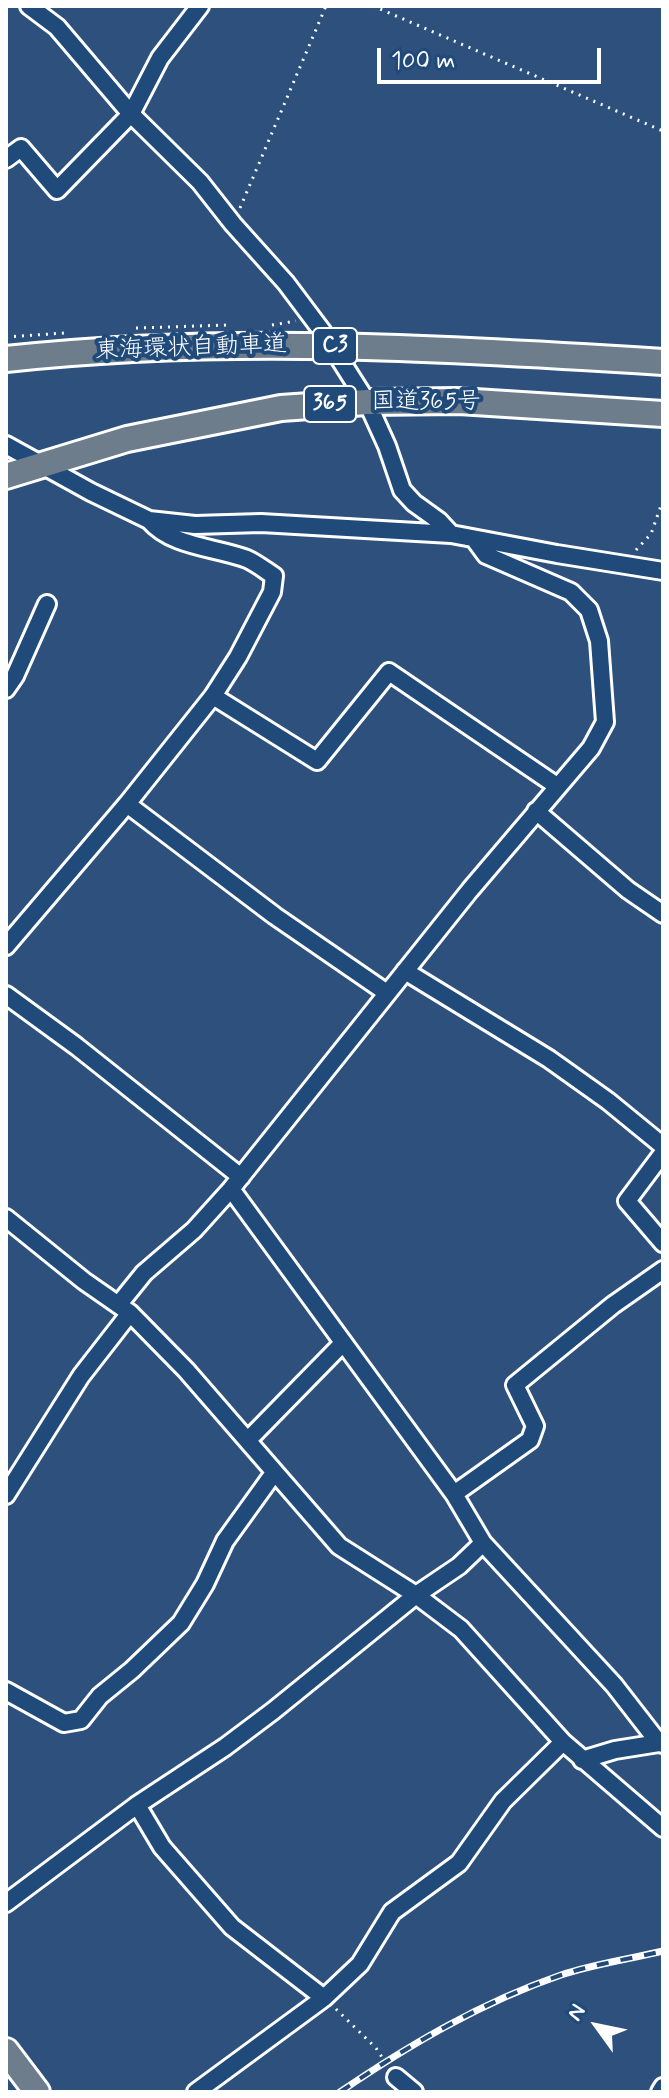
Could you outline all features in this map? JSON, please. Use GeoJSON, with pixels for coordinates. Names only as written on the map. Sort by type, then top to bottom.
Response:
{"type":"FeatureCollection","features":[{"type":"Feature","properties":{"kind":"highway","name":"東海環状自動車道"},"geometry":{"type":"LineString","coordinates":[[6,359],[154,348],[277,346],[503,352],[663,362]]}},
{"type":"Feature","properties":{"kind":"highway","name":"国道365号"},"geometry":{"type":"LineString","coordinates":[[6,476],[127,439],[281,408],[367,402],[459,401],[663,414]]}},
{"type":"Feature","properties":{"kind":"highway"},"geometry":{"type":"LineString","coordinates":[[6,2051],[37,2092]]}},
{"type":"Feature","properties":{"kind":"street"},"geometry":{"type":"LineString","coordinates":[[29,6],[57,27],[131,114],[200,182],[286,283],[322,331],[367,402],[402,490],[451,534]]}},
{"type":"Feature","properties":{"kind":"street"},"geometry":{"type":"LineString","coordinates":[[6,159],[21,148],[57,190],[131,114],[160,58],[200,6]]}},
{"type":"Feature","properties":{"kind":"street"},"geometry":{"type":"LineString","coordinates":[[6,445],[149,520],[195,525],[261,523],[451,534],[663,571]]}},
{"type":"Feature","properties":{"kind":"street"},"geometry":{"type":"LineString","coordinates":[[6,946],[127,804],[213,696],[238,657],[272,592],[274,576],[249,560],[158,531],[149,520]]}},
{"type":"Feature","properties":{"kind":"street"},"geometry":{"type":"LineString","coordinates":[[6,1495],[144,1273],[194,1230],[236,1183],[387,993],[591,748],[605,722],[599,641],[589,610],[571,592],[486,555],[475,540]]}},
{"type":"Feature","properties":{"kind":"street"},"geometry":{"type":"LineString","coordinates":[[6,689],[15,676],[47,604]]}},
{"type":"Feature","properties":{"kind":"street"},"geometry":{"type":"LineString","coordinates":[[213,696],[317,761],[389,672],[557,786]]}},
{"type":"Feature","properties":{"kind":"street"},"geometry":{"type":"LineString","coordinates":[[127,804],[275,916],[387,993]]}},
{"type":"Feature","properties":{"kind":"street"},"geometry":{"type":"LineString","coordinates":[[536,811],[628,890],[663,914]]}},
{"type":"Feature","properties":{"kind":"street"},"geometry":{"type":"LineString","coordinates":[[405,971],[549,1059],[608,1101],[663,1146]]}},
{"type":"Feature","properties":{"kind":"street"},"geometry":{"type":"LineString","coordinates":[[6,995],[76,1046],[236,1183],[343,1343],[454,1494],[483,1543],[614,1685],[661,1743]]}},
{"type":"Feature","properties":{"kind":"street"},"geometry":{"type":"LineString","coordinates":[[663,1153],[627,1201],[663,1243]]}},
{"type":"Feature","properties":{"kind":"street"},"geometry":{"type":"LineString","coordinates":[[6,1218],[84,1281],[125,1308],[186,1370],[339,1546],[416,1595],[461,1629],[563,1742],[663,1828]]}},
{"type":"Feature","properties":{"kind":"street"},"geometry":{"type":"LineString","coordinates":[[454,1494],[530,1440],[535,1426],[515,1385],[613,1305],[663,1270]]}},
{"type":"Feature","properties":{"kind":"street"},"geometry":{"type":"LineString","coordinates":[[248,1440],[343,1343]]}},
{"type":"Feature","properties":{"kind":"street"},"geometry":{"type":"LineString","coordinates":[[6,1691],[64,1723],[81,1720],[100,1696],[181,1623],[205,1584],[225,1541],[274,1473]]}},
{"type":"Feature","properties":{"kind":"street"},"geometry":{"type":"LineString","coordinates":[[6,1903],[137,1805],[273,1711],[416,1595],[459,1566],[483,1543]]}},
{"type":"Feature","properties":{"kind":"street"},"geometry":{"type":"LineString","coordinates":[[196,2092],[324,1998],[360,1964],[392,1912],[459,1863],[503,1801],[563,1742]]}},
{"type":"Feature","properties":{"kind":"street"},"geometry":{"type":"LineString","coordinates":[[582,1760],[615,1750],[661,1743]]}},
{"type":"Feature","properties":{"kind":"street"},"geometry":{"type":"LineString","coordinates":[[137,1805],[162,1847],[232,1927],[324,1998]]}},
{"type":"Feature","properties":{"kind":"street"},"geometry":{"type":"LineString","coordinates":[[396,2077],[414,2092]]}},
{"type":"Feature","properties":{"kind":"path"},"geometry":{"type":"LineString","coordinates":[[233,224],[326,6]]}},
{"type":"Feature","properties":{"kind":"path"},"geometry":{"type":"LineString","coordinates":[[373,6],[663,131]]}},
{"type":"Feature","properties":{"kind":"path"},"geometry":{"type":"LineString","coordinates":[[634,552],[651,534],[663,500]]}},
{"type":"Feature","properties":{"kind":"path"},"geometry":{"type":"LineString","coordinates":[[324,1998],[376,2048],[385,2061]]}},
{"type":"Feature","properties":{"kind":"railway"},"geometry":{"type":"LineString","coordinates":[[340,2092],[419,2041],[503,1998],[574,1971],[663,1951]]}}]}
